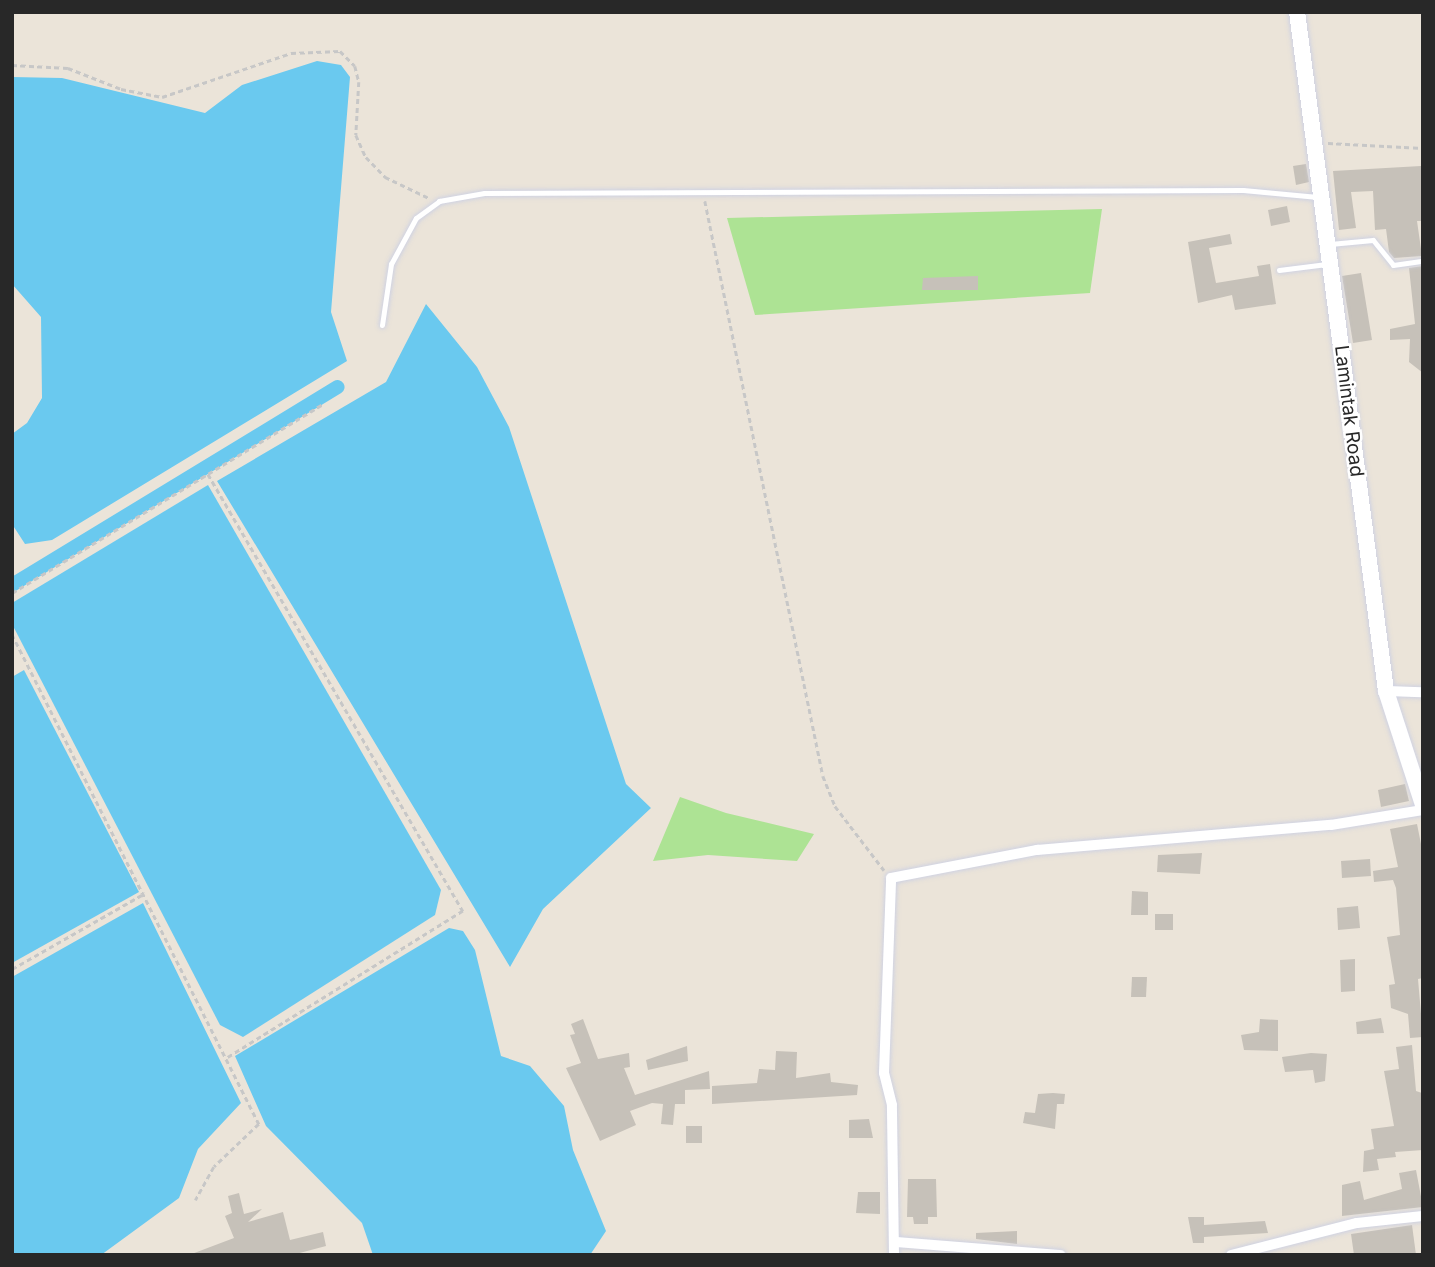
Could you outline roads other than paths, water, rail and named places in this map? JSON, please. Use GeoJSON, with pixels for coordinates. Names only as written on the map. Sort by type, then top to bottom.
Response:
{"type":"FeatureCollection","features":[{"type":"Feature","properties":{"kind":"main road","name":"Lamintak Road"},"geometry":{"type":"LineString","coordinates":[[1297,12],[1386,691],[1423,805]]}},
{"type":"Feature","properties":{"kind":"street"},"geometry":{"type":"LineString","coordinates":[[1386,691],[1423,692]]}},
{"type":"Feature","properties":{"kind":"street"},"geometry":{"type":"LineString","coordinates":[[894,1255],[892,1105],[884,1073],[891,878],[1037,850],[1331,825],[1423,810]]}},
{"type":"Feature","properties":{"kind":"street"},"geometry":{"type":"LineString","coordinates":[[1231,1255],[1357,1223],[1423,1216]]}},
{"type":"Feature","properties":{"kind":"street"},"geometry":{"type":"LineString","coordinates":[[895,1242],[1060,1255]]}},
{"type":"Feature","properties":{"kind":"lane"},"geometry":{"type":"LineString","coordinates":[[382,325],[391,264],[416,218],[439,201],[484,193],[704,195],[1243,190],[1321,197]]}},
{"type":"Feature","properties":{"kind":"lane"},"geometry":{"type":"LineString","coordinates":[[1327,244],[1373,240],[1393,265],[1423,261]]}},
{"type":"Feature","properties":{"kind":"lane"},"geometry":{"type":"LineString","coordinates":[[1279,270],[1330,263]]}},
{"type":"Feature","properties":{"kind":"water"},"geometry":{"type":"Polygon","coordinates":[[[317,61],[341,65],[350,77],[331,312],[347,361],[52,540],[25,544],[12,524],[12,434],[27,423],[42,398],[41,317],[12,284],[12,77],[62,78],[205,113],[242,85],[317,61]]]}},
{"type":"Feature","properties":{"kind":"water"},"geometry":{"type":"Polygon","coordinates":[[[426,304],[477,367],[509,427],[626,784],[651,808],[543,909],[510,967],[217,481],[386,382],[426,304]]]}},
{"type":"Feature","properties":{"kind":"water"},"geometry":{"type":"Polygon","coordinates":[[[208,485],[441,890],[435,915],[243,1037],[220,1025],[12,624],[12,603],[208,485]]]}},
{"type":"Feature","properties":{"kind":"water"},"geometry":{"type":"Polygon","coordinates":[[[24,670],[139,892],[12,963],[12,677],[24,670]]]}},
{"type":"Feature","properties":{"kind":"water"},"geometry":{"type":"Polygon","coordinates":[[[143,903],[241,1103],[198,1149],[179,1198],[101,1255],[12,1255],[12,977],[143,903]]]}},
{"type":"Feature","properties":{"kind":"water"},"geometry":{"type":"Polygon","coordinates":[[[449,928],[463,931],[475,950],[501,1056],[530,1066],[564,1106],[573,1150],[606,1231],[590,1255],[373,1255],[362,1223],[266,1126],[235,1056],[449,928]]]}},
{"type":"Feature","properties":{"kind":"waterway"},"geometry":{"type":"LineString","coordinates":[[12,585],[338,387]]}}]}
